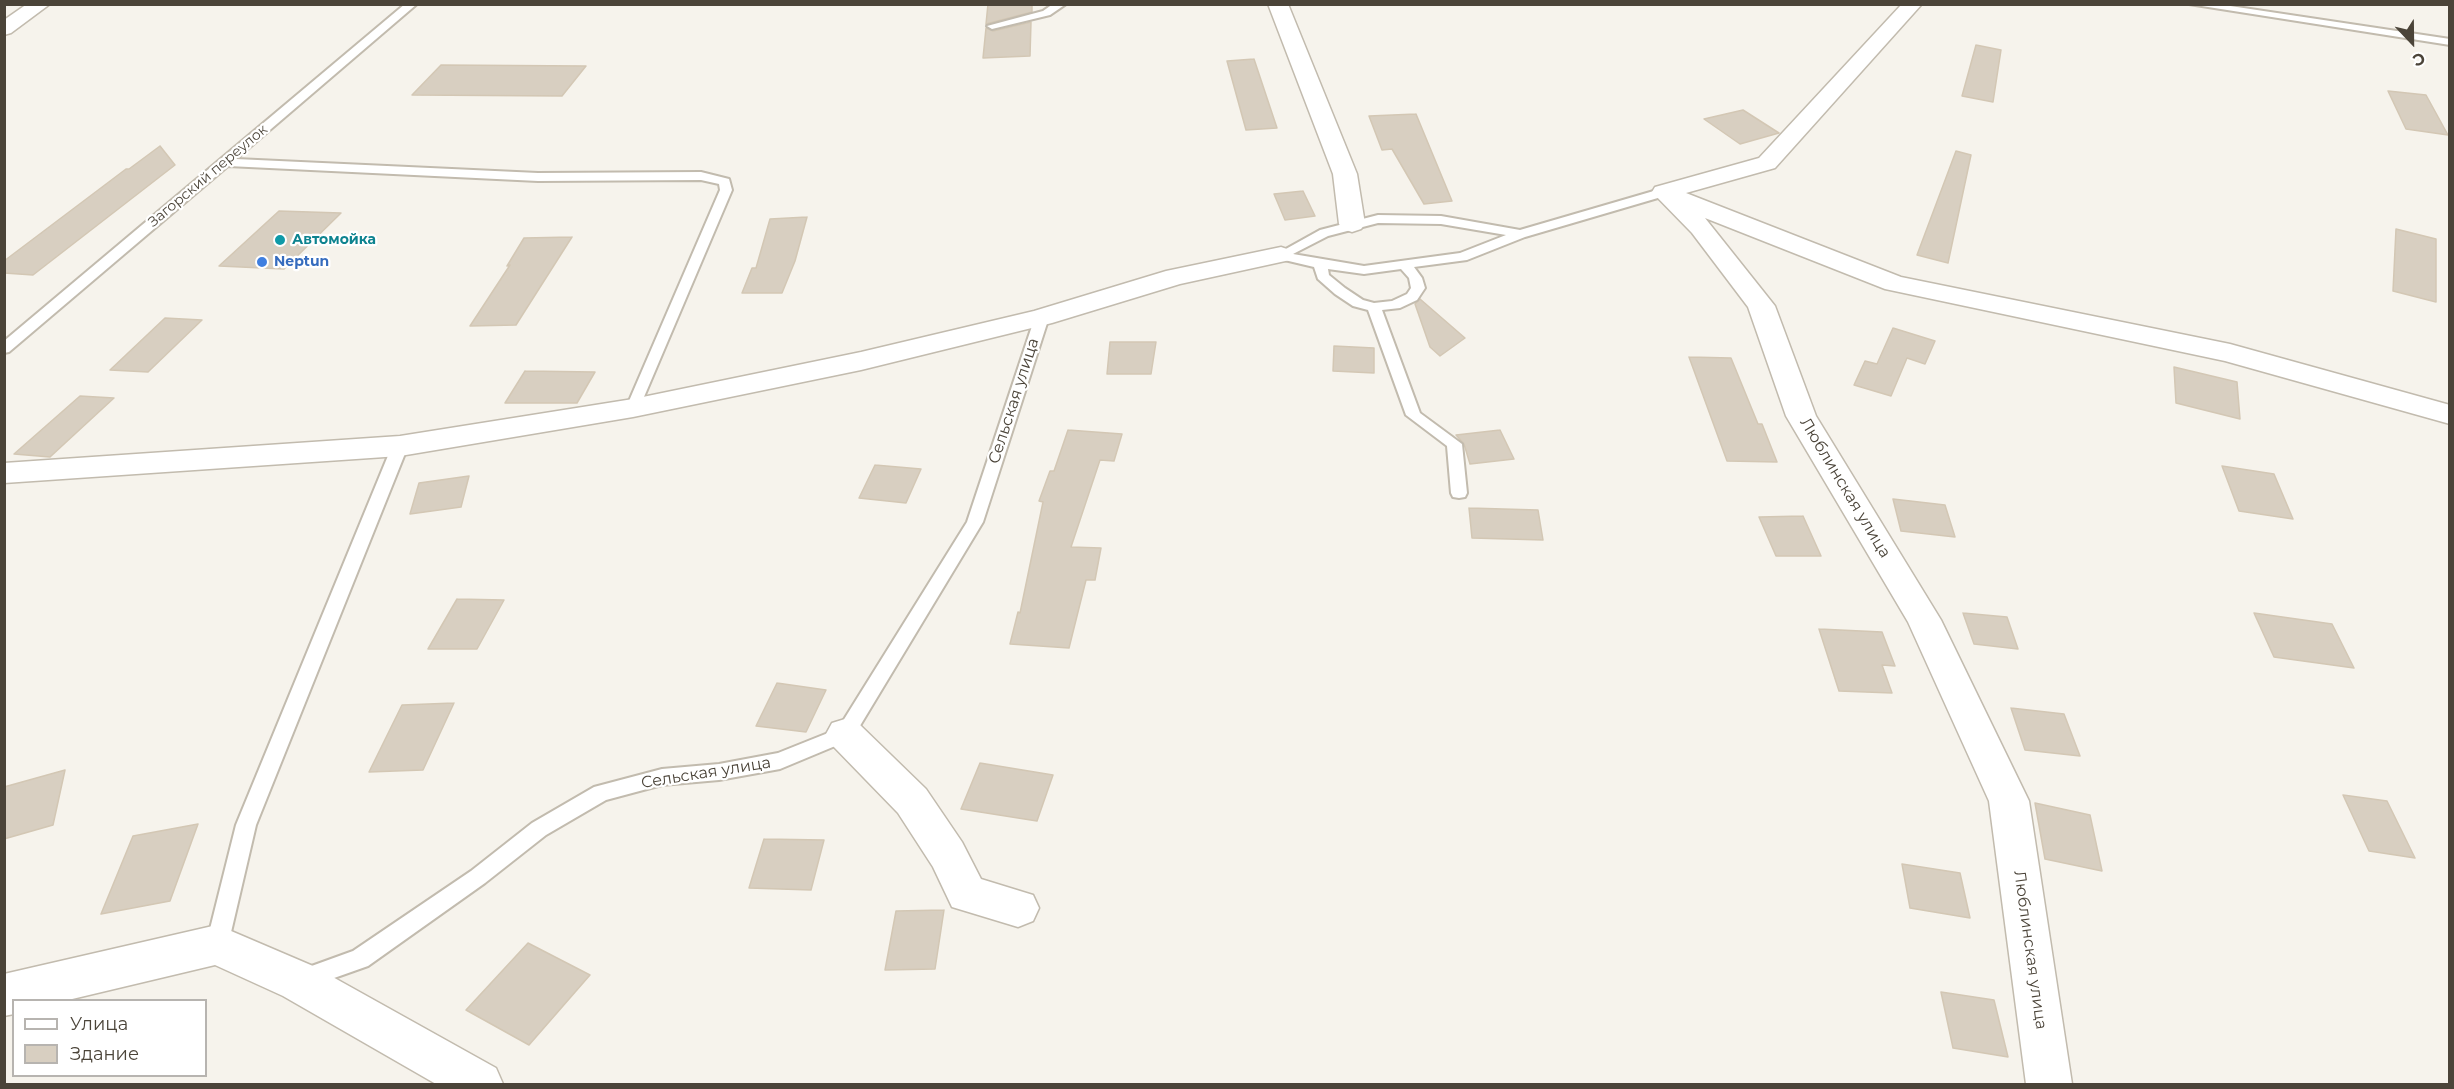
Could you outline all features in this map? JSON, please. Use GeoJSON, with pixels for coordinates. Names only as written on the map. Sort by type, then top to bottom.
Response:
{"type":"FeatureCollection","features":[{"type":"Feature","properties":{"kind":"street"},"geometry":{"type":"LineString","coordinates":[[4,29],[41,4]]}},
{"type":"Feature","properties":{"kind":"street"},"geometry":{"type":"LineString","coordinates":[[1278,4],[1345,174],[1352,224]]}},
{"type":"Feature","properties":{"kind":"street"},"geometry":{"type":"LineString","coordinates":[[1664,192],[1767,164],[1914,4]]}},
{"type":"Feature","properties":{"kind":"street"},"geometry":{"type":"LineString","coordinates":[[1664,192],[1894,283],[2230,353],[2450,415]]}},
{"type":"Feature","properties":{"kind":"street","name":"Люблинская улица"},"geometry":{"type":"LineString","coordinates":[[1664,192],[1701,228],[1761,306],[1801,416],[1924,620],[2009,801],[2049,1084]]}},
{"type":"Feature","properties":{"kind":"street"},"geometry":{"type":"LineString","coordinates":[[4,473],[400,446],[633,408],[861,361],[1042,317],[1175,277],[1281,255]]}},
{"type":"Feature","properties":{"kind":"street"},"geometry":{"type":"LineString","coordinates":[[844,734],[912,801],[948,855],[967,894],[1018,908]]}},
{"type":"Feature","properties":{"kind":"street"},"geometry":{"type":"LineString","coordinates":[[4,995],[217,945],[298,981],[480,1084]]}},
{"type":"Feature","properties":{"kind":"lane","name":"Загорский переулок"},"geometry":{"type":"LineString","coordinates":[[4,349],[412,4]]}},
{"type":"Feature","properties":{"kind":"lane"},"geometry":{"type":"LineString","coordinates":[[992,26],[1046,13],[1061,4]]}},
{"type":"Feature","properties":{"kind":"lane"},"geometry":{"type":"LineString","coordinates":[[2194,4],[2450,42]]}},
{"type":"Feature","properties":{"kind":"lane"},"geometry":{"type":"LineString","coordinates":[[224,162],[538,177],[701,176],[725,182],[726,190],[633,408]]}},
{"type":"Feature","properties":{"kind":"lane"},"geometry":{"type":"LineString","coordinates":[[1281,255],[1320,264],[1364,270],[1462,257],[1521,234],[1664,192]]}},
{"type":"Feature","properties":{"kind":"lane"},"geometry":{"type":"LineString","coordinates":[[1281,255],[1324,233],[1378,219],[1441,220],[1521,234]]}},
{"type":"Feature","properties":{"kind":"lane"},"geometry":{"type":"LineString","coordinates":[[1320,264],[1323,276],[1340,291],[1358,303],[1374,306],[1395,305],[1412,297],[1418,288],[1405,265]]}},
{"type":"Feature","properties":{"kind":"lane"},"geometry":{"type":"LineString","coordinates":[[1374,306],[1413,415],[1454,444],[1459,493]]}},
{"type":"Feature","properties":{"kind":"lane","name":"Сельская улица"},"geometry":{"type":"LineString","coordinates":[[298,981],[360,959],[478,877],[539,829],[601,793],[662,777],[719,772],[780,761],[844,734],[975,522],[1042,317]]}},
{"type":"Feature","properties":{"kind":"lane"},"geometry":{"type":"LineString","coordinates":[[217,945],[246,825],[400,446]]}},
{"type":"Feature","properties":{"kind":"building"},"geometry":{"type":"Polygon","coordinates":[[[988,4],[1032,4],[1032,12],[986,24],[988,4]]]}},
{"type":"Feature","properties":{"kind":"building"},"geometry":{"type":"Polygon","coordinates":[[[1031,22],[1030,56],[983,58],[986,28],[993,31],[1031,22]]]}},
{"type":"Feature","properties":{"kind":"building"},"geometry":{"type":"Polygon","coordinates":[[[1976,45],[2001,50],[1993,102],[1962,96],[1976,45]]]}},
{"type":"Feature","properties":{"kind":"building"},"geometry":{"type":"Polygon","coordinates":[[[1254,59],[1277,128],[1246,130],[1227,61],[1254,59]]]}},
{"type":"Feature","properties":{"kind":"building"},"geometry":{"type":"Polygon","coordinates":[[[441,65],[586,66],[562,96],[412,95],[441,65]]]}},
{"type":"Feature","properties":{"kind":"building"},"geometry":{"type":"Polygon","coordinates":[[[2388,91],[2426,95],[2448,135],[2406,129],[2388,91]]]}},
{"type":"Feature","properties":{"kind":"building"},"geometry":{"type":"Polygon","coordinates":[[[1743,110],[1779,133],[1740,144],[1704,119],[1743,110]]]}},
{"type":"Feature","properties":{"kind":"building"},"geometry":{"type":"Polygon","coordinates":[[[1416,114],[1452,201],[1424,204],[1392,149],[1382,150],[1369,116],[1416,114]]]}},
{"type":"Feature","properties":{"kind":"building"},"geometry":{"type":"Polygon","coordinates":[[[160,146],[175,165],[33,275],[4,273],[4,261],[160,146]]]}},
{"type":"Feature","properties":{"kind":"building"},"geometry":{"type":"Polygon","coordinates":[[[1956,151],[1971,155],[1948,263],[1917,255],[1956,151]]]}},
{"type":"Feature","properties":{"kind":"building"},"geometry":{"type":"Polygon","coordinates":[[[1303,191],[1315,216],[1285,220],[1274,194],[1303,191]]]}},
{"type":"Feature","properties":{"kind":"building","name":"Автомойка"},"geometry":{"type":"Polygon","coordinates":[[[279,211],[341,213],[284,269],[219,266],[279,211]]]}},
{"type":"Feature","properties":{"kind":"building"},"geometry":{"type":"Polygon","coordinates":[[[807,217],[795,261],[782,293],[742,293],[752,268],[756,268],[770,219],[807,217]]]}},
{"type":"Feature","properties":{"kind":"building"},"geometry":{"type":"Polygon","coordinates":[[[2396,229],[2436,239],[2436,302],[2393,291],[2396,229]]]}},
{"type":"Feature","properties":{"kind":"building"},"geometry":{"type":"Polygon","coordinates":[[[572,237],[516,325],[470,326],[510,265],[507,266],[524,238],[572,237]]]}},
{"type":"Feature","properties":{"kind":"building"},"geometry":{"type":"Polygon","coordinates":[[[1420,299],[1465,338],[1440,356],[1430,347],[1415,304],[1420,299]]]}},
{"type":"Feature","properties":{"kind":"building"},"geometry":{"type":"Polygon","coordinates":[[[165,318],[202,320],[148,372],[110,370],[165,318]]]}},
{"type":"Feature","properties":{"kind":"building"},"geometry":{"type":"Polygon","coordinates":[[[1893,328],[1935,341],[1925,364],[1907,358],[1891,396],[1854,385],[1865,361],[1877,364],[1893,328]]]}},
{"type":"Feature","properties":{"kind":"building"},"geometry":{"type":"Polygon","coordinates":[[[1110,342],[1156,342],[1151,374],[1107,374],[1110,342]]]}},
{"type":"Feature","properties":{"kind":"building"},"geometry":{"type":"Polygon","coordinates":[[[1334,346],[1374,348],[1374,373],[1333,371],[1334,346]]]}},
{"type":"Feature","properties":{"kind":"building"},"geometry":{"type":"Polygon","coordinates":[[[1689,357],[1731,358],[1758,424],[1762,424],[1777,462],[1727,461],[1689,357]]]}},
{"type":"Feature","properties":{"kind":"building"},"geometry":{"type":"Polygon","coordinates":[[[2174,367],[2237,382],[2240,419],[2176,403],[2174,367]]]}},
{"type":"Feature","properties":{"kind":"building"},"geometry":{"type":"Polygon","coordinates":[[[525,371],[595,372],[577,403],[505,403],[525,371]]]}},
{"type":"Feature","properties":{"kind":"building"},"geometry":{"type":"Polygon","coordinates":[[[80,396],[114,398],[50,457],[14,454],[80,396]]]}},
{"type":"Feature","properties":{"kind":"building"},"geometry":{"type":"Polygon","coordinates":[[[1068,430],[1122,434],[1114,461],[1100,460],[1071,547],[1101,548],[1095,580],[1086,580],[1069,648],[1010,644],[1018,612],[1020,613],[1043,502],[1039,501],[1050,471],[1054,471],[1068,430]]]}},
{"type":"Feature","properties":{"kind":"building"},"geometry":{"type":"Polygon","coordinates":[[[1500,430],[1514,459],[1470,464],[1464,444],[1456,435],[1500,430]]]}},
{"type":"Feature","properties":{"kind":"building"},"geometry":{"type":"Polygon","coordinates":[[[875,465],[921,469],[906,503],[859,498],[875,465]]]}},
{"type":"Feature","properties":{"kind":"building"},"geometry":{"type":"Polygon","coordinates":[[[2222,466],[2274,474],[2293,519],[2239,511],[2222,466]]]}},
{"type":"Feature","properties":{"kind":"building"},"geometry":{"type":"Polygon","coordinates":[[[469,476],[461,507],[410,514],[419,483],[469,476]]]}},
{"type":"Feature","properties":{"kind":"building"},"geometry":{"type":"Polygon","coordinates":[[[1893,499],[1945,505],[1955,537],[1901,531],[1893,499]]]}},
{"type":"Feature","properties":{"kind":"building"},"geometry":{"type":"Polygon","coordinates":[[[1469,508],[1538,510],[1543,540],[1472,538],[1469,508]]]}},
{"type":"Feature","properties":{"kind":"building"},"geometry":{"type":"Polygon","coordinates":[[[1803,516],[1821,556],[1776,556],[1759,517],[1803,516]]]}},
{"type":"Feature","properties":{"kind":"building"},"geometry":{"type":"Polygon","coordinates":[[[457,599],[504,600],[477,649],[428,649],[457,599]]]}},
{"type":"Feature","properties":{"kind":"building"},"geometry":{"type":"Polygon","coordinates":[[[1963,613],[2007,617],[2018,649],[1974,644],[1963,613]]]}},
{"type":"Feature","properties":{"kind":"building"},"geometry":{"type":"Polygon","coordinates":[[[2254,613],[2332,624],[2354,668],[2274,657],[2254,613]]]}},
{"type":"Feature","properties":{"kind":"building"},"geometry":{"type":"Polygon","coordinates":[[[1819,629],[1882,632],[1895,666],[1882,665],[1892,693],[1839,691],[1819,629]]]}},
{"type":"Feature","properties":{"kind":"building"},"geometry":{"type":"Polygon","coordinates":[[[777,683],[826,690],[806,732],[756,726],[777,683]]]}},
{"type":"Feature","properties":{"kind":"building"},"geometry":{"type":"Polygon","coordinates":[[[454,703],[423,770],[369,772],[402,705],[454,703]]]}},
{"type":"Feature","properties":{"kind":"building"},"geometry":{"type":"Polygon","coordinates":[[[2011,708],[2064,714],[2080,756],[2025,750],[2011,708]]]}},
{"type":"Feature","properties":{"kind":"building"},"geometry":{"type":"Polygon","coordinates":[[[980,763],[1053,775],[1037,821],[961,809],[980,763]]]}},
{"type":"Feature","properties":{"kind":"building"},"geometry":{"type":"Polygon","coordinates":[[[65,770],[53,825],[4,839],[4,787],[65,770]]]}},
{"type":"Feature","properties":{"kind":"building"},"geometry":{"type":"Polygon","coordinates":[[[2343,795],[2387,801],[2415,858],[2369,851],[2343,795]]]}},
{"type":"Feature","properties":{"kind":"building"},"geometry":{"type":"Polygon","coordinates":[[[2035,803],[2090,815],[2102,871],[2045,859],[2035,803]]]}},
{"type":"Feature","properties":{"kind":"building"},"geometry":{"type":"Polygon","coordinates":[[[198,824],[170,901],[101,914],[133,836],[198,824]]]}},
{"type":"Feature","properties":{"kind":"building"},"geometry":{"type":"Polygon","coordinates":[[[764,839],[824,840],[811,890],[749,888],[764,839]]]}},
{"type":"Feature","properties":{"kind":"building"},"geometry":{"type":"Polygon","coordinates":[[[1902,864],[1960,873],[1970,918],[1910,908],[1902,864]]]}},
{"type":"Feature","properties":{"kind":"building"},"geometry":{"type":"Polygon","coordinates":[[[944,910],[935,969],[885,970],[896,911],[944,910]]]}},
{"type":"Feature","properties":{"kind":"building"},"geometry":{"type":"Polygon","coordinates":[[[528,943],[590,975],[529,1045],[466,1010],[528,943]]]}},
{"type":"Feature","properties":{"kind":"building"},"geometry":{"type":"Polygon","coordinates":[[[1941,992],[1994,1000],[2008,1057],[1953,1048],[1941,992]]]}},
{"type":"Feature","properties":{"kind":"place","name":"Автомойка"},"geometry":{"type":"Point","coordinates":[280,240]}},
{"type":"Feature","properties":{"kind":"place","name":"Neptun"},"geometry":{"type":"Point","coordinates":[262,262]}}]}
